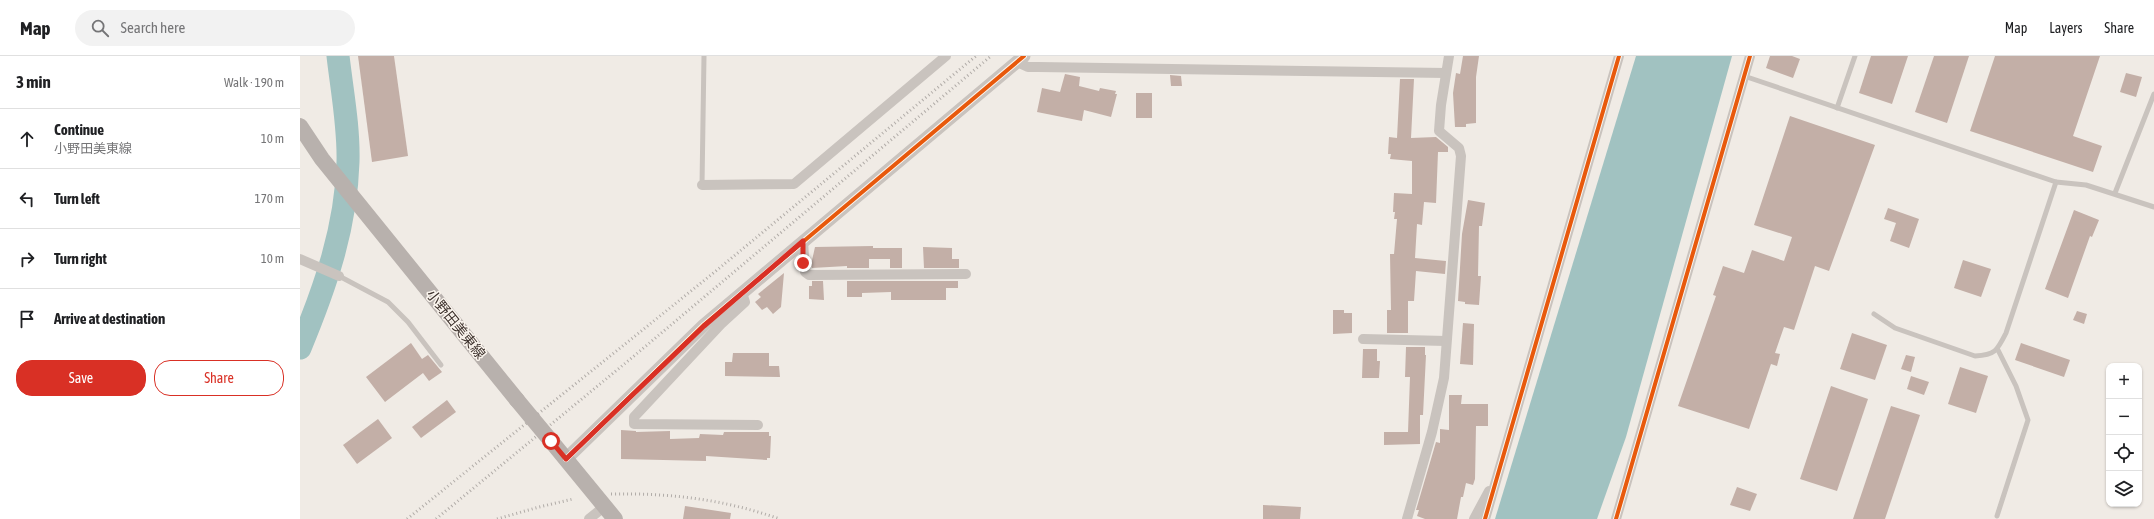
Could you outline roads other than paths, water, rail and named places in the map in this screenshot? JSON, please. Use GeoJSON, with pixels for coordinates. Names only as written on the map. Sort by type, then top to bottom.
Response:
{"type":"FeatureCollection","features":[{"type":"Feature","properties":{"kind":"main road","name":"小野田美東線"},"geometry":{"type":"LineString","coordinates":[[300,126],[308,140],[334,173],[615,519]]}},
{"type":"Feature","properties":{"kind":"street"},"geometry":{"type":"LineString","coordinates":[[702,185],[794,184],[946,56]]}},
{"type":"Feature","properties":{"kind":"street"},"geometry":{"type":"LineString","coordinates":[[1407,519],[1432,432],[1444,378],[1461,156],[1459,148],[1439,131],[1440,105],[1449,56]]}},
{"type":"Feature","properties":{"kind":"street"},"geometry":{"type":"LineString","coordinates":[[1485,519],[1619,56]]}},
{"type":"Feature","properties":{"kind":"street"},"geometry":{"type":"LineString","coordinates":[[1616,519],[1750,56]]}},
{"type":"Feature","properties":{"kind":"street"},"geometry":{"type":"LineString","coordinates":[[566,459],[704,326],[803,241],[1021,59],[1028,67],[1446,72]]}},
{"type":"Feature","properties":{"kind":"street"},"geometry":{"type":"LineString","coordinates":[[803,241],[803,263],[805,272],[809,275],[966,274]]}},
{"type":"Feature","properties":{"kind":"street"},"geometry":{"type":"LineString","coordinates":[[300,259],[339,276]]}},
{"type":"Feature","properties":{"kind":"street"},"geometry":{"type":"LineString","coordinates":[[742,293],[745,302],[721,324],[634,417],[634,424],[758,425]]}},
{"type":"Feature","properties":{"kind":"street"},"geometry":{"type":"LineString","coordinates":[[1363,339],[1446,341]]}},
{"type":"Feature","properties":{"kind":"street"},"geometry":{"type":"LineString","coordinates":[[1474,519],[1498,476]]}},
{"type":"Feature","properties":{"kind":"street"},"geometry":{"type":"LineString","coordinates":[[589,519],[605,506]]}},
{"type":"Feature","properties":{"kind":"lane"},"geometry":{"type":"LineString","coordinates":[[702,185],[704,56]]}},
{"type":"Feature","properties":{"kind":"lane"},"geometry":{"type":"LineString","coordinates":[[1838,108],[1855,56]]}},
{"type":"Feature","properties":{"kind":"lane"},"geometry":{"type":"LineString","coordinates":[[1744,75],[2056,182],[2086,185],[2115,193],[2154,207]]}},
{"type":"Feature","properties":{"kind":"lane"},"geometry":{"type":"LineString","coordinates":[[2115,193],[2154,94]]}},
{"type":"Feature","properties":{"kind":"lane"},"geometry":{"type":"LineString","coordinates":[[1874,314],[1895,328],[1975,356],[1988,355],[1998,350],[2006,333],[2056,182]]}},
{"type":"Feature","properties":{"kind":"lane"},"geometry":{"type":"LineString","coordinates":[[339,276],[388,302],[408,322],[441,365]]}},
{"type":"Feature","properties":{"kind":"lane"},"geometry":{"type":"LineString","coordinates":[[1997,516],[2028,420],[2016,386],[1998,350]]}},
{"type":"Feature","properties":{"kind":"water"},"geometry":{"type":"Polygon","coordinates":[[[1636,56],[1732,56],[1626,437],[1597,519],[1495,519],[1636,56]]]}},
{"type":"Feature","properties":{"kind":"waterway"},"geometry":{"type":"LineString","coordinates":[[300,348],[326,280],[339,234],[343,210],[348,149],[345,109],[338,56]]}},
{"type":"Feature","properties":{"kind":"railway"},"geometry":{"type":"LineString","coordinates":[[407,519],[711,275],[976,56]]}},
{"type":"Feature","properties":{"kind":"railway"},"geometry":{"type":"LineString","coordinates":[[436,519],[634,356],[991,56]]}},
{"type":"Feature","properties":{"kind":"railway"},"geometry":{"type":"LineString","coordinates":[[611,494],[676,496],[717,502],[759,512],[780,519]]}},
{"type":"Feature","properties":{"kind":"railway"},"geometry":{"type":"LineString","coordinates":[[497,519],[573,499]]}}]}
